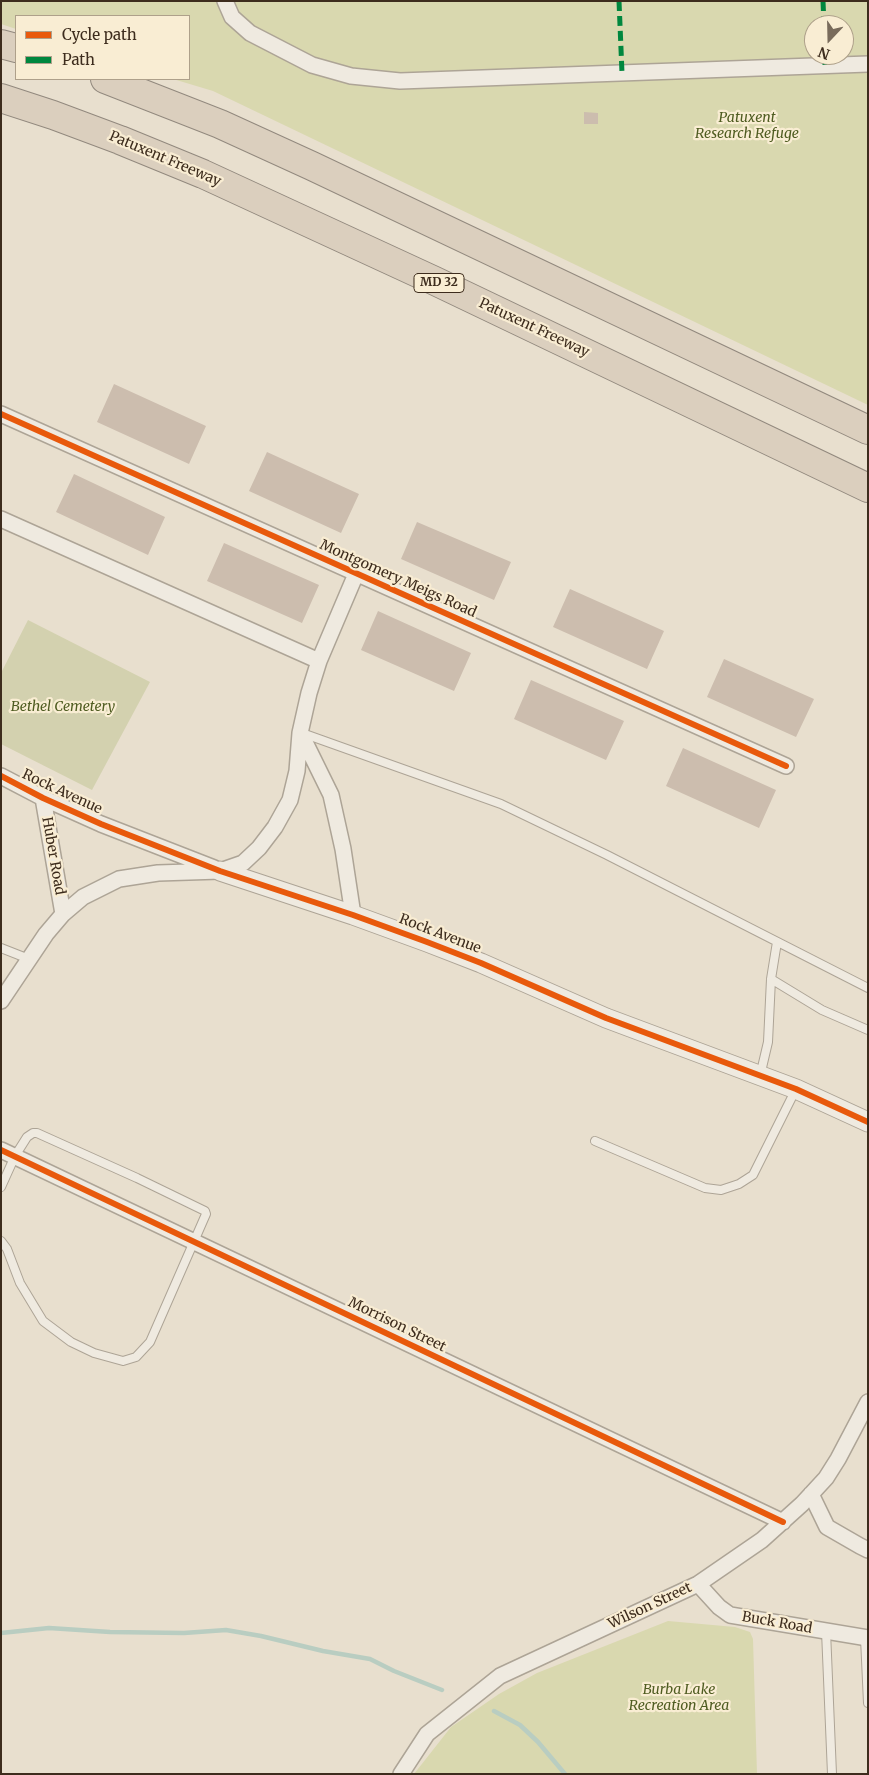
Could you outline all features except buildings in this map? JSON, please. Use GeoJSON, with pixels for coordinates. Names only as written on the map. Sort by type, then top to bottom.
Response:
{"type":"FeatureCollection","features":[{"type":"Feature","properties":{"kind":"highway"},"geometry":{"type":"LineString","coordinates":[[1,44],[15,48]]}},
{"type":"Feature","properties":{"kind":"highway"},"geometry":{"type":"LineString","coordinates":[[108,80],[220,124],[312,166],[868,430]]}},
{"type":"Feature","properties":{"kind":"highway","name":"Patuxent Freeway"},"geometry":{"type":"LineString","coordinates":[[1,98],[120,140],[202,174],[435,281],[868,488]]}},
{"type":"Feature","properties":{"kind":"street"},"geometry":{"type":"LineString","coordinates":[[226,1],[232,17],[250,33],[312,65],[351,76],[400,81],[868,64]]}},
{"type":"Feature","properties":{"kind":"street","name":"Montgomery Meigs Road"},"geometry":{"type":"LineString","coordinates":[[1,414],[786,766]]}},
{"type":"Feature","properties":{"kind":"street"},"geometry":{"type":"LineString","coordinates":[[1,519],[319,662]]}},
{"type":"Feature","properties":{"kind":"street","name":"Montgomery Meigs Road"},"geometry":{"type":"LineString","coordinates":[[220,871],[243,863],[259,848],[275,827],[290,800],[297,771],[300,733],[309,692],[319,662],[356,574]]}},
{"type":"Feature","properties":{"kind":"street"},"geometry":{"type":"LineString","coordinates":[[300,733],[331,795],[343,849],[353,915]]}},
{"type":"Feature","properties":{"kind":"street","name":"Rock Avenue"},"geometry":{"type":"LineString","coordinates":[[1,776],[43,798],[102,824],[220,871],[353,915],[481,963],[606,1018],[796,1089],[868,1122]]}},
{"type":"Feature","properties":{"kind":"street","name":"Huber Road"},"geometry":{"type":"LineString","coordinates":[[43,798],[63,914]]}},
{"type":"Feature","properties":{"kind":"street","name":"Huber Road"},"geometry":{"type":"LineString","coordinates":[[1,1001],[29,959],[63,914],[83,897],[119,879],[158,873],[220,871]]}},
{"type":"Feature","properties":{"kind":"street","name":"Morrison Street"},"geometry":{"type":"LineString","coordinates":[[8,1153],[783,1522]]}},
{"type":"Feature","properties":{"kind":"street","name":"Wilson Street"},"geometry":{"type":"LineString","coordinates":[[401,1774],[427,1734],[500,1676],[698,1584],[762,1540],[811,1494],[838,1460],[868,1402]]}},
{"type":"Feature","properties":{"kind":"street"},"geometry":{"type":"LineString","coordinates":[[811,1494],[827,1527],[868,1550]]}},
{"type":"Feature","properties":{"kind":"street","name":"Buck Road"},"geometry":{"type":"LineString","coordinates":[[698,1584],[719,1607],[730,1615],[867,1638]]}},
{"type":"Feature","properties":{"kind":"lane"},"geometry":{"type":"LineString","coordinates":[[300,733],[501,804],[607,855],[868,988]]}},
{"type":"Feature","properties":{"kind":"lane"},"geometry":{"type":"LineString","coordinates":[[760,1076],[768,1042],[771,979],[777,942]]}},
{"type":"Feature","properties":{"kind":"lane"},"geometry":{"type":"LineString","coordinates":[[1,948],[29,959]]}},
{"type":"Feature","properties":{"kind":"lane"},"geometry":{"type":"LineString","coordinates":[[771,979],[822,1010],[868,1030]]}},
{"type":"Feature","properties":{"kind":"lane"},"geometry":{"type":"LineString","coordinates":[[595,1141],[705,1188],[722,1190],[739,1184],[753,1175],[796,1089]]}},
{"type":"Feature","properties":{"kind":"lane"},"geometry":{"type":"LineString","coordinates":[[1,1187],[8,1153],[27,1137],[37,1133],[205,1211],[206,1218],[150,1342],[136,1357],[123,1361],[94,1353],[71,1342],[43,1321],[20,1283],[1,1241]]}},
{"type":"Feature","properties":{"kind":"lane"},"geometry":{"type":"LineString","coordinates":[[826,1632],[832,1774]]}},
{"type":"Feature","properties":{"kind":"lane"},"geometry":{"type":"LineString","coordinates":[[867,1638],[868,1703]]}},
{"type":"Feature","properties":{"kind":"green space","name":"Patuxent Research Refuge"},"geometry":{"type":"Polygon","coordinates":[[[1,1],[868,1],[868,405],[213,91],[176,80],[190,80],[190,15],[15,15],[15,29],[1,24],[1,1]]]}},
{"type":"Feature","properties":{"kind":"green space","name":"Bethel Cemetery"},"geometry":{"type":"Polygon","coordinates":[[[28,620],[150,682],[92,790],[1,744],[1,673],[28,620]]]}},
{"type":"Feature","properties":{"kind":"green space","name":"Burba Lake Recreation Area"},"geometry":{"type":"Polygon","coordinates":[[[668,1621],[735,1627],[750,1632],[753,1639],[757,1774],[414,1774],[451,1727],[499,1694],[537,1673],[668,1621]]]}},
{"type":"Feature","properties":{"kind":"waterway"},"geometry":{"type":"LineString","coordinates":[[1,1633],[49,1628],[110,1632],[184,1633],[226,1630],[370,1659],[394,1671],[442,1690]]}},
{"type":"Feature","properties":{"kind":"waterway"},"geometry":{"type":"LineString","coordinates":[[494,1711],[520,1725],[538,1742],[565,1774]]}},
{"type":"Feature","properties":{"kind":"marked path"},"geometry":{"type":"LineString","coordinates":[[619,1],[622,73]]}},
{"type":"Feature","properties":{"kind":"marked path"},"geometry":{"type":"LineString","coordinates":[[823,1],[824,15]]}},
{"type":"Feature","properties":{"kind":"cycle path"},"geometry":{"type":"LineString","coordinates":[[1,414],[786,766]]}},
{"type":"Feature","properties":{"kind":"cycle path"},"geometry":{"type":"LineString","coordinates":[[1,776],[43,798],[101,824],[220,871],[353,915],[427,942],[481,963],[606,1018],[796,1089],[868,1122]]}},
{"type":"Feature","properties":{"kind":"cycle path"},"geometry":{"type":"LineString","coordinates":[[1,1150],[783,1522]]}}]}
